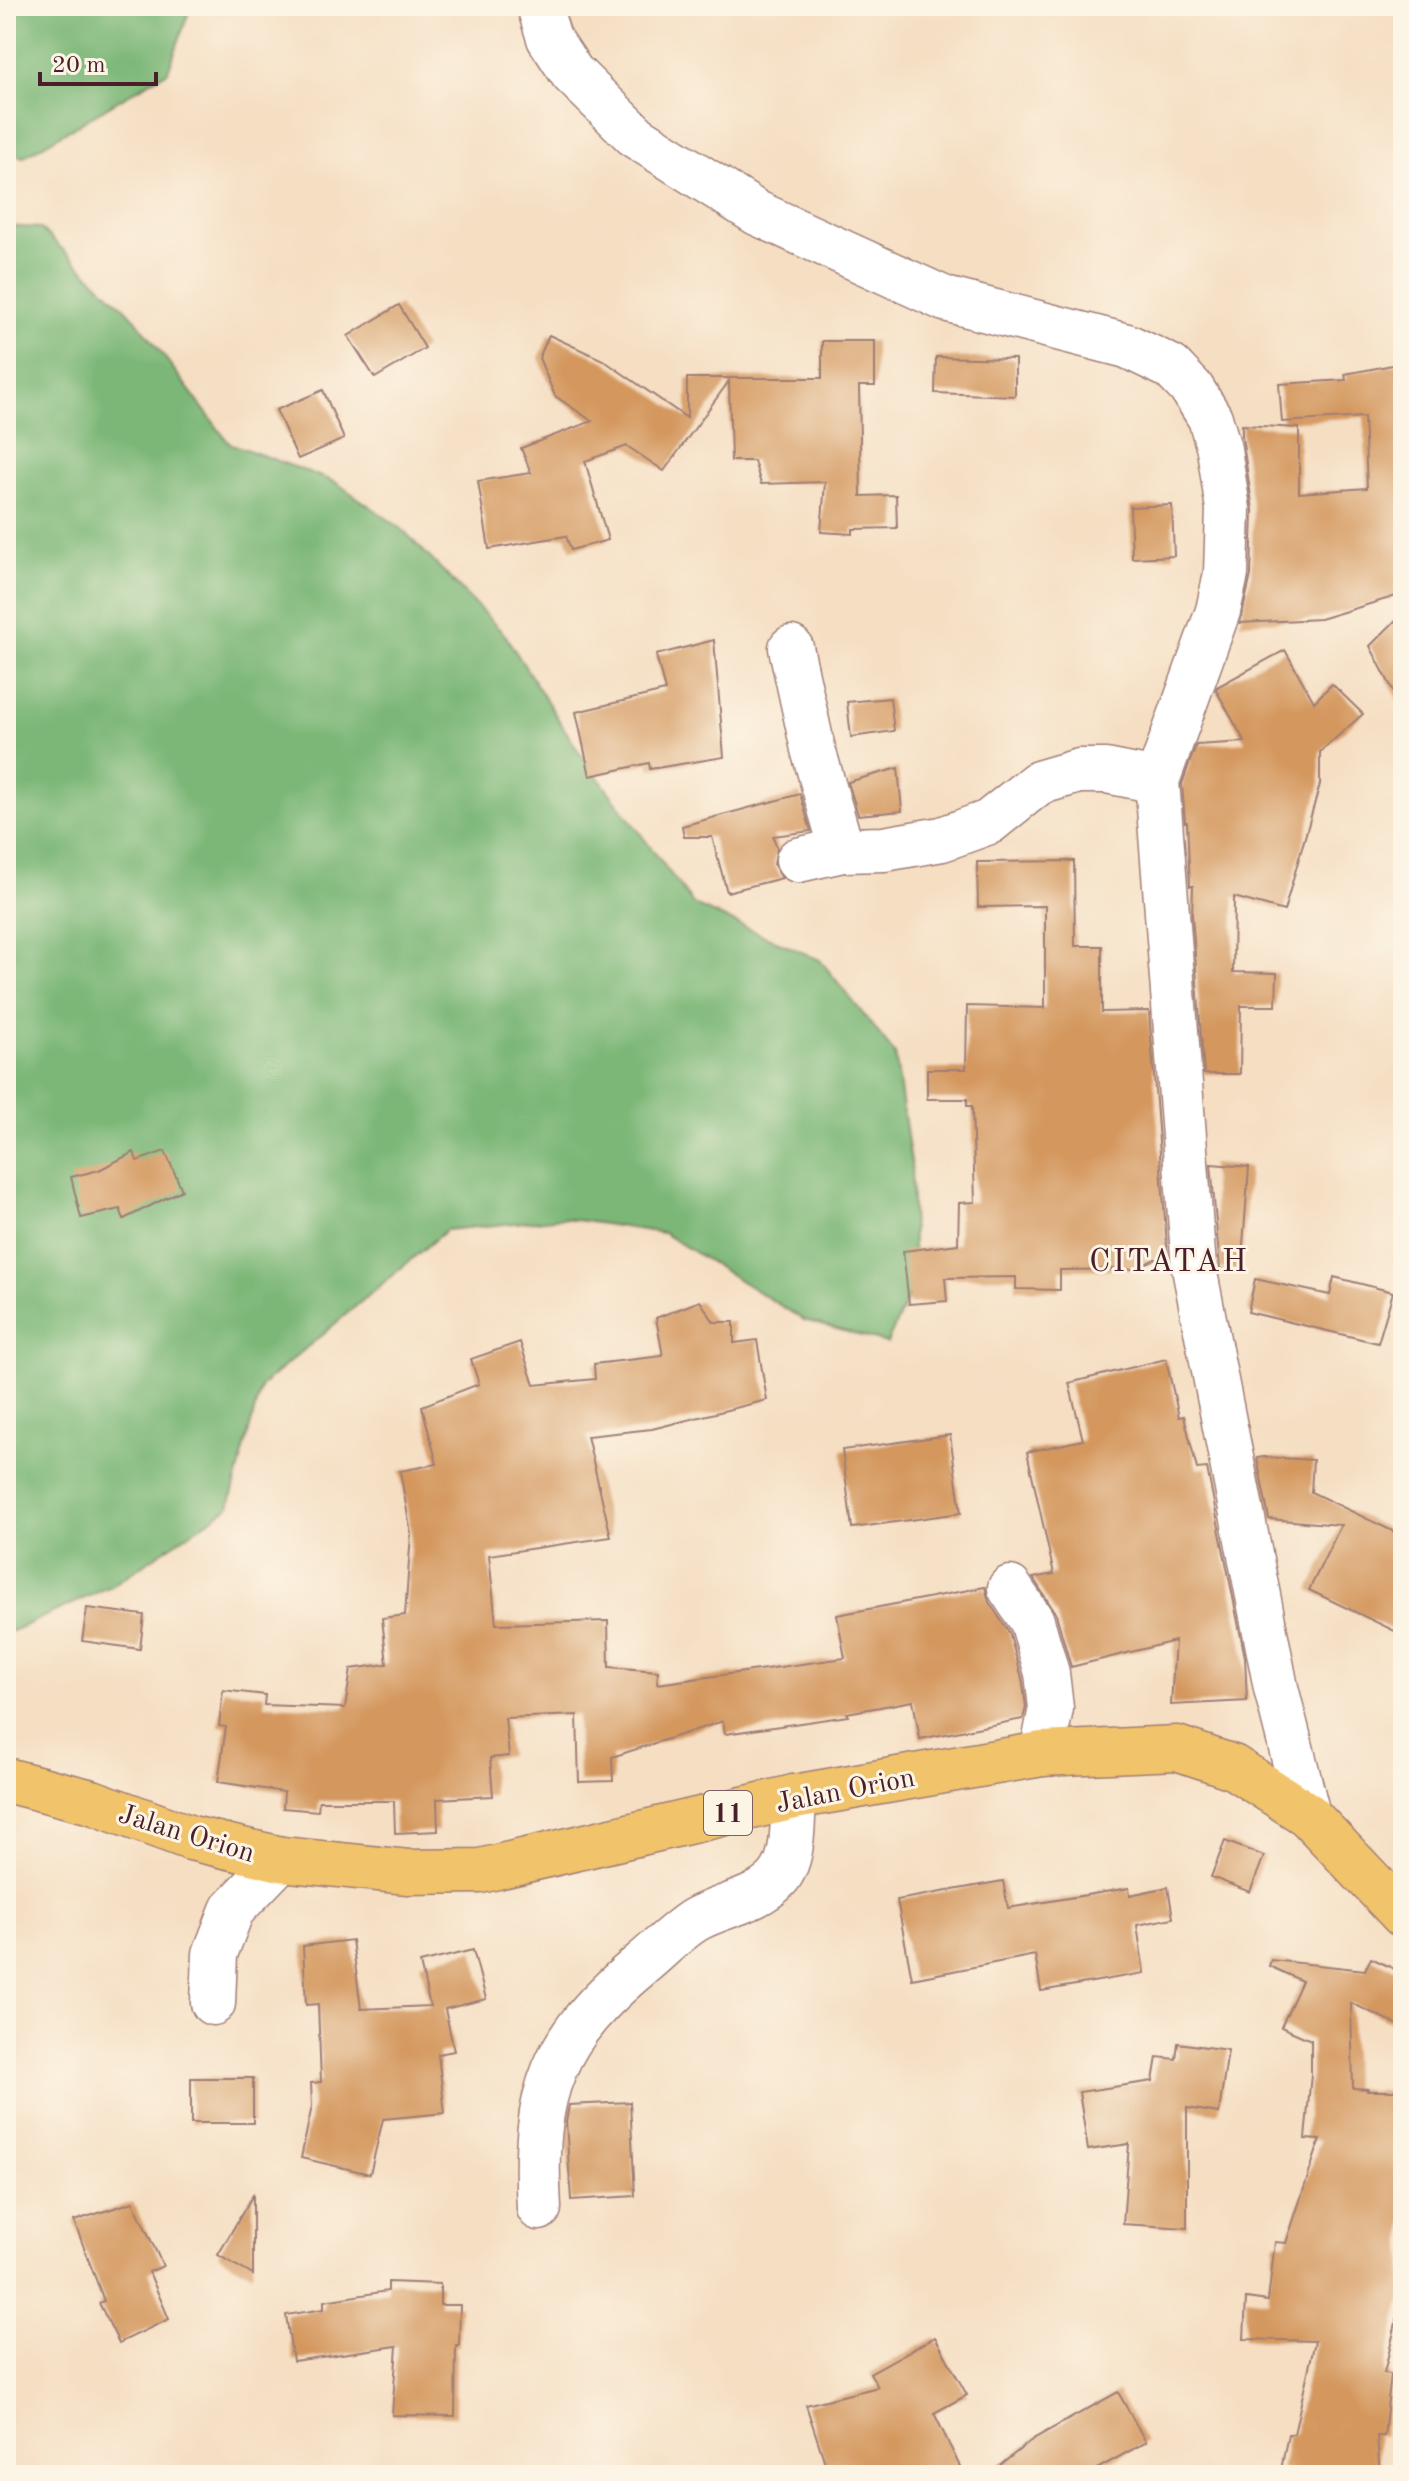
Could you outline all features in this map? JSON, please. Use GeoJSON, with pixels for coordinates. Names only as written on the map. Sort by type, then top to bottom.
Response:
{"type":"FeatureCollection","features":[{"type":"Feature","properties":{"kind":"highway","name":"Jalan Orion"},"geometry":{"type":"LineString","coordinates":[[6,1780],[92,1802],[191,1838],[281,1859],[408,1872],[480,1871],[794,1797],[1042,1754],[1177,1748],[1233,1767],[1308,1815],[1403,1915]]}},
{"type":"Feature","properties":{"kind":"street"},"geometry":{"type":"LineString","coordinates":[[539,6],[549,38],[572,73],[637,137],[757,213],[945,299],[1127,346],[1171,367],[1192,389],[1210,418],[1219,449],[1228,509],[1226,574],[1218,611],[1157,781],[1194,1268],[1276,1688],[1308,1815]]}},
{"type":"Feature","properties":{"kind":"street"},"geometry":{"type":"LineString","coordinates":[[791,648],[813,749],[842,850]]}},
{"type":"Feature","properties":{"kind":"street"},"geometry":{"type":"LineString","coordinates":[[798,860],[842,850],[884,849],[942,839],[989,822],[1038,783],[1079,771],[1106,771],[1157,781]]}},
{"type":"Feature","properties":{"kind":"street"},"geometry":{"type":"LineString","coordinates":[[1010,1588],[1032,1621],[1047,1673],[1051,1708],[1042,1754]]}},
{"type":"Feature","properties":{"kind":"street"},"geometry":{"type":"LineString","coordinates":[[539,2208],[537,2164],[544,2096],[560,2054],[607,1993],[695,1920],[758,1893],[776,1880],[785,1867],[792,1833],[794,1797]]}},
{"type":"Feature","properties":{"kind":"street"},"geometry":{"type":"LineString","coordinates":[[213,2003],[215,1954],[232,1910],[281,1859]]}},
{"type":"Feature","properties":{"kind":"green space"},"geometry":{"type":"Polygon","coordinates":[[[6,6],[191,6],[168,71],[23,157],[6,151],[6,6]]]}},
{"type":"Feature","properties":{"kind":"green space"},"geometry":{"type":"Polygon","coordinates":[[[6,226],[40,228],[135,318],[229,443],[335,482],[402,529],[505,635],[579,752],[694,905],[820,960],[895,1054],[911,1163],[914,1284],[887,1343],[804,1320],[663,1233],[564,1218],[446,1230],[261,1386],[229,1507],[111,1586],[6,1634],[6,226]]]}},
{"type":"Feature","properties":{"kind":"building"},"geometry":{"type":"Polygon","coordinates":[[[399,305],[425,348],[375,378],[348,336],[399,305]]]}},
{"type":"Feature","properties":{"kind":"building"},"geometry":{"type":"Polygon","coordinates":[[[549,335],[603,360],[687,418],[687,378],[822,378],[822,341],[875,341],[875,386],[859,386],[861,496],[896,495],[897,528],[853,529],[853,534],[821,532],[825,482],[761,484],[754,461],[731,461],[729,381],[664,471],[627,446],[585,461],[608,540],[571,550],[566,536],[489,549],[478,481],[531,473],[521,448],[592,421],[555,396],[539,358],[549,335]]]}},
{"type":"Feature","properties":{"kind":"building"},"geometry":{"type":"Polygon","coordinates":[[[936,357],[1015,359],[1015,396],[935,393],[936,357]]]}},
{"type":"Feature","properties":{"kind":"building"},"geometry":{"type":"Polygon","coordinates":[[[1403,363],[1403,594],[1320,619],[1240,623],[1251,575],[1253,510],[1242,425],[1299,428],[1299,493],[1367,488],[1364,417],[1282,422],[1279,384],[1346,380],[1345,374],[1403,363]]]}},
{"type":"Feature","properties":{"kind":"building"},"geometry":{"type":"Polygon","coordinates":[[[323,390],[344,439],[298,459],[276,410],[323,390]]]}},
{"type":"Feature","properties":{"kind":"building"},"geometry":{"type":"Polygon","coordinates":[[[1172,505],[1174,556],[1132,558],[1130,507],[1172,505]]]}},
{"type":"Feature","properties":{"kind":"building"},"geometry":{"type":"Polygon","coordinates":[[[1403,613],[1403,710],[1370,646],[1403,613]]]}},
{"type":"Feature","properties":{"kind":"building"},"geometry":{"type":"Polygon","coordinates":[[[714,640],[724,757],[650,769],[649,763],[590,776],[576,712],[665,691],[656,655],[714,640]]]}},
{"type":"Feature","properties":{"kind":"building"},"geometry":{"type":"Polygon","coordinates":[[[1285,650],[1314,702],[1332,684],[1363,714],[1320,752],[1320,784],[1284,911],[1234,897],[1233,972],[1277,973],[1276,1006],[1241,1006],[1240,1074],[1204,1074],[1192,915],[1193,886],[1190,886],[1182,784],[1196,745],[1245,742],[1217,687],[1285,650]]]}},
{"type":"Feature","properties":{"kind":"building"},"geometry":{"type":"Polygon","coordinates":[[[890,698],[894,731],[851,737],[847,702],[890,698]]]}},
{"type":"Feature","properties":{"kind":"building"},"geometry":{"type":"Polygon","coordinates":[[[898,768],[902,811],[858,815],[848,782],[898,768]]]}},
{"type":"Feature","properties":{"kind":"building"},"geometry":{"type":"Polygon","coordinates":[[[800,794],[811,831],[773,836],[777,848],[774,865],[782,878],[727,892],[712,837],[684,837],[682,826],[800,794]]]}},
{"type":"Feature","properties":{"kind":"building"},"geometry":{"type":"Polygon","coordinates":[[[1074,861],[1075,946],[1102,946],[1102,1012],[1149,1011],[1168,1259],[1155,1259],[1135,1269],[1060,1270],[1060,1290],[1016,1289],[1016,1277],[945,1278],[947,1301],[909,1304],[903,1251],[958,1244],[959,1203],[975,1202],[972,1106],[967,1106],[967,1099],[927,1099],[927,1069],[966,1069],[967,1006],[1045,1008],[1045,906],[978,907],[977,862],[1074,861]]]}},
{"type":"Feature","properties":{"kind":"building"},"geometry":{"type":"Polygon","coordinates":[[[165,1151],[182,1190],[124,1219],[120,1209],[81,1218],[71,1177],[99,1170],[134,1152],[137,1161],[165,1151]]]}},
{"type":"Feature","properties":{"kind":"building"},"geometry":{"type":"Polygon","coordinates":[[[1211,1164],[1249,1167],[1241,1270],[1220,1269],[1211,1164]]]}},
{"type":"Feature","properties":{"kind":"building"},"geometry":{"type":"Polygon","coordinates":[[[1334,1277],[1393,1292],[1378,1343],[1248,1312],[1255,1279],[1330,1295],[1334,1277]]]}},
{"type":"Feature","properties":{"kind":"building"},"geometry":{"type":"Polygon","coordinates":[[[700,1301],[714,1322],[734,1322],[734,1343],[757,1340],[767,1400],[652,1429],[587,1436],[611,1537],[489,1555],[496,1624],[608,1621],[609,1667],[658,1671],[657,1684],[845,1658],[837,1615],[985,1587],[989,1602],[1009,1632],[1022,1678],[1026,1707],[1023,1719],[920,1739],[913,1701],[847,1713],[848,1716],[725,1734],[723,1721],[612,1757],[613,1781],[579,1782],[577,1715],[505,1718],[509,1756],[490,1758],[493,1796],[437,1799],[438,1831],[395,1833],[394,1801],[319,1801],[318,1811],[283,1808],[284,1792],[218,1782],[226,1727],[219,1726],[223,1690],[265,1695],[264,1705],[345,1708],[351,1669],[387,1664],[382,1618],[405,1615],[411,1534],[400,1471],[437,1464],[422,1406],[479,1384],[471,1359],[520,1342],[534,1385],[595,1379],[594,1364],[663,1356],[656,1318],[700,1301]]]}},
{"type":"Feature","properties":{"kind":"building"},"geometry":{"type":"Polygon","coordinates":[[[1166,1359],[1179,1417],[1184,1416],[1197,1469],[1207,1468],[1245,1657],[1247,1701],[1171,1705],[1175,1641],[1071,1667],[1056,1614],[1033,1578],[1054,1574],[1027,1452],[1083,1440],[1069,1383],[1166,1359]]]}},
{"type":"Feature","properties":{"kind":"building"},"geometry":{"type":"Polygon","coordinates":[[[950,1435],[961,1513],[852,1528],[842,1450],[950,1435]]]}},
{"type":"Feature","properties":{"kind":"building"},"geometry":{"type":"Polygon","coordinates":[[[1257,1458],[1313,1460],[1311,1492],[1403,1536],[1403,1635],[1309,1590],[1341,1525],[1269,1519],[1257,1458]]]}},
{"type":"Feature","properties":{"kind":"building"},"geometry":{"type":"Polygon","coordinates":[[[87,1608],[144,1615],[140,1649],[82,1641],[87,1608]]]}},
{"type":"Feature","properties":{"kind":"building"},"geometry":{"type":"Polygon","coordinates":[[[1225,1841],[1264,1856],[1250,1892],[1211,1877],[1225,1841]]]}},
{"type":"Feature","properties":{"kind":"building"},"geometry":{"type":"Polygon","coordinates":[[[1003,1881],[1008,1908],[1129,1888],[1130,1895],[1168,1887],[1173,1918],[1137,1925],[1144,1973],[1041,1991],[1035,1955],[912,1979],[897,1900],[1003,1881]]]}},
{"type":"Feature","properties":{"kind":"building"},"geometry":{"type":"Polygon","coordinates":[[[352,1940],[361,2009],[430,2006],[420,1963],[473,1950],[486,1999],[445,2009],[454,2051],[438,2054],[445,2113],[383,2119],[370,2174],[301,2158],[312,2106],[311,2083],[321,2082],[318,2004],[306,2005],[303,1946],[352,1940]]]}},
{"type":"Feature","properties":{"kind":"building"},"geometry":{"type":"Polygon","coordinates":[[[1371,1958],[1403,1973],[1403,2027],[1351,2003],[1353,2088],[1403,2091],[1403,2294],[1384,2373],[1391,2374],[1384,2436],[1377,2436],[1380,2475],[1314,2475],[1281,2470],[1288,2434],[1294,2434],[1315,2341],[1244,2339],[1246,2298],[1268,2301],[1275,2242],[1286,2243],[1320,2140],[1305,2139],[1311,2040],[1281,2027],[1302,1981],[1269,1966],[1271,1960],[1365,1970],[1371,1958]]]}},
{"type":"Feature","properties":{"kind":"building"},"geometry":{"type":"Polygon","coordinates":[[[1178,2043],[1228,2050],[1219,2113],[1187,2108],[1187,2228],[1123,2224],[1129,2144],[1088,2150],[1079,2092],[1153,2081],[1157,2057],[1176,2059],[1178,2043]]]}},
{"type":"Feature","properties":{"kind":"building"},"geometry":{"type":"Polygon","coordinates":[[[191,2078],[253,2078],[253,2123],[191,2123],[191,2078]]]}},
{"type":"Feature","properties":{"kind":"building"},"geometry":{"type":"Polygon","coordinates":[[[630,2102],[635,2196],[571,2200],[566,2122],[569,2105],[630,2102]]]}},
{"type":"Feature","properties":{"kind":"building"},"geometry":{"type":"Polygon","coordinates":[[[253,2195],[253,2275],[218,2255],[253,2195]]]}},
{"type":"Feature","properties":{"kind":"building"},"geometry":{"type":"Polygon","coordinates":[[[133,2202],[163,2266],[149,2272],[169,2319],[119,2343],[99,2303],[104,2301],[74,2221],[133,2202]]]}},
{"type":"Feature","properties":{"kind":"building"},"geometry":{"type":"Polygon","coordinates":[[[388,2282],[440,2284],[440,2305],[460,2305],[455,2416],[392,2415],[397,2346],[293,2361],[286,2315],[324,2309],[324,2301],[388,2291],[388,2282]]]}},
{"type":"Feature","properties":{"kind":"building"},"geometry":{"type":"Polygon","coordinates":[[[935,2337],[967,2395],[934,2413],[964,2475],[829,2475],[806,2405],[878,2387],[870,2373],[935,2337]]]}},
{"type":"Feature","properties":{"kind":"building"},"geometry":{"type":"Polygon","coordinates":[[[1118,2392],[1146,2442],[1086,2475],[988,2475],[1033,2439],[1118,2392]]]}},
{"type":"Feature","properties":{"kind":"district","name":"CITATAH"},"geometry":{"type":"Point","coordinates":[1169,1260]}}]}
